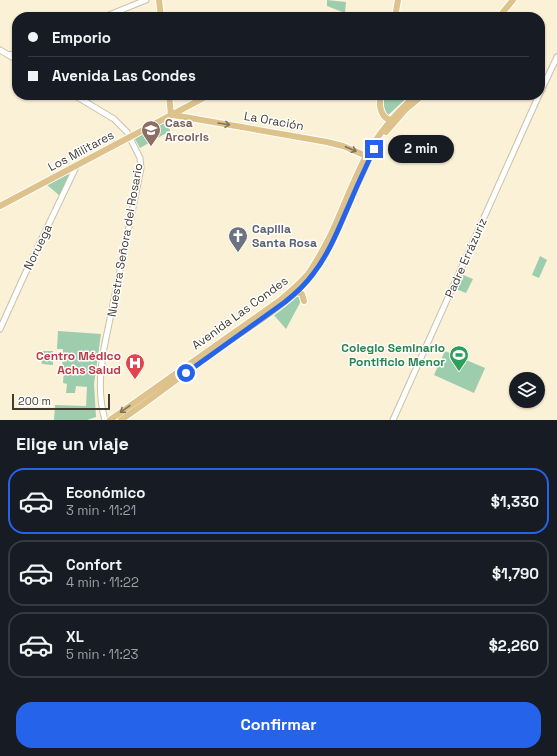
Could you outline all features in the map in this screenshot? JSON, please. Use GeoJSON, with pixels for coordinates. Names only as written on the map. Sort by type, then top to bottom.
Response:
{"type":"FeatureCollection","features":[{"type":"Feature","properties":{"kind":"main road"},"geometry":{"type":"LineString","coordinates":[[159,0],[160,12]]}},
{"type":"Feature","properties":{"kind":"main road"},"geometry":{"type":"LineString","coordinates":[[396,12],[398,0]]}},
{"type":"Feature","properties":{"kind":"main road"},"geometry":{"type":"LineString","coordinates":[[504,12],[513,0]]}},
{"type":"Feature","properties":{"kind":"main road"},"geometry":{"type":"LineString","coordinates":[[509,12],[518,0]]}},
{"type":"Feature","properties":{"kind":"main road"},"geometry":{"type":"LineString","coordinates":[[170,100],[171,115]]}},
{"type":"Feature","properties":{"kind":"main road","name":"Los Militares"},"geometry":{"type":"LineString","coordinates":[[0,206],[200,100]]}},
{"type":"Feature","properties":{"kind":"main road"},"geometry":{"type":"LineString","coordinates":[[380,100],[382,112],[385,118],[392,121]]}},
{"type":"Feature","properties":{"kind":"main road","name":"Avenida Las Condes"},"geometry":{"type":"LineString","coordinates":[[110,420],[279,301],[302,280],[321,253],[368,157],[392,121],[411,100]]}},
{"type":"Feature","properties":{"kind":"main road","name":"Avenida Las Condes"},"geometry":{"type":"LineString","coordinates":[[392,121],[417,100]]}},
{"type":"Feature","properties":{"kind":"main road","name":"La Oración"},"geometry":{"type":"LineString","coordinates":[[171,115],[327,142],[343,146],[368,157]]}},
{"type":"Feature","properties":{"kind":"main road","name":"Avenida Las Condes"},"geometry":{"type":"LineString","coordinates":[[121,420],[200,362],[279,307],[297,292],[313,274],[324,258],[339,227],[368,157]]}},
{"type":"Feature","properties":{"kind":"main road"},"geometry":{"type":"LineString","coordinates":[[297,292],[302,294],[304,301]]}},
{"type":"Feature","properties":{"kind":"street"},"geometry":{"type":"LineString","coordinates":[[116,12],[146,0]]}},
{"type":"Feature","properties":{"kind":"street"},"geometry":{"type":"LineString","coordinates":[[0,50],[10,55]]}},
{"type":"Feature","properties":{"kind":"street","name":"Padre Errázuriz"},"geometry":{"type":"LineString","coordinates":[[545,83],[557,56]]}},
{"type":"Feature","properties":{"kind":"street","name":"Nuestra Señora del Rosario"},"geometry":{"type":"LineString","coordinates":[[82,100],[114,119],[124,128],[140,158],[140,168],[103,353],[100,383],[103,418]]}},
{"type":"Feature","properties":{"kind":"street","name":"Padre Errázuriz"},"geometry":{"type":"LineString","coordinates":[[393,420],[537,100]]}},
{"type":"Feature","properties":{"kind":"street","name":"Noruega"},"geometry":{"type":"LineString","coordinates":[[0,329],[77,165]]}},
{"type":"Feature","properties":{"kind":"green space"},"geometry":{"type":"Polygon","coordinates":[[[327,0],[346,2],[345,12],[327,6],[327,0]]]}},
{"type":"Feature","properties":{"kind":"green space"},"geometry":{"type":"Polygon","coordinates":[[[383,100],[405,100],[387,116],[382,109],[383,100]]]}},
{"type":"Feature","properties":{"kind":"green space"},"geometry":{"type":"Polygon","coordinates":[[[168,120],[170,131],[140,148],[134,137],[168,120]]]}},
{"type":"Feature","properties":{"kind":"green space"},"geometry":{"type":"Polygon","coordinates":[[[67,173],[69,177],[60,196],[46,184],[67,173]]]}},
{"type":"Feature","properties":{"kind":"green space"},"geometry":{"type":"Polygon","coordinates":[[[540,256],[547,260],[539,278],[532,275],[540,256]]]}},
{"type":"Feature","properties":{"kind":"green space"},"geometry":{"type":"Polygon","coordinates":[[[463,275],[473,279],[466,293],[456,289],[463,275]]]}},
{"type":"Feature","properties":{"kind":"green space"},"geometry":{"type":"Polygon","coordinates":[[[298,295],[302,299],[286,329],[273,314],[298,295]]]}},
{"type":"Feature","properties":{"kind":"green space"},"geometry":{"type":"Polygon","coordinates":[[[58,331],[101,334],[94,384],[96,417],[87,420],[54,420],[55,405],[86,406],[87,387],[76,386],[75,393],[66,393],[67,384],[63,383],[64,370],[62,369],[63,349],[57,349],[58,331]]]}},
{"type":"Feature","properties":{"kind":"green space"},"geometry":{"type":"Polygon","coordinates":[[[39,351],[53,351],[53,365],[42,364],[39,351]]]}},
{"type":"Feature","properties":{"kind":"green space","name":"Colegio Seminario Pontificio Menor"},"geometry":{"type":"Polygon","coordinates":[[[445,351],[485,368],[474,393],[434,375],[445,351]]]}},
{"type":"Feature","properties":{"kind":"place","name":"Casa Arcoiris"},"geometry":{"type":"Point","coordinates":[151,147]}},
{"type":"Feature","properties":{"kind":"place","name":"Capilla Santa Rosa"},"geometry":{"type":"Point","coordinates":[238,253]}},
{"type":"Feature","properties":{"kind":"place","name":"Colegio Seminario Pontificio Menor"},"geometry":{"type":"Point","coordinates":[459,372]}},
{"type":"Feature","properties":{"kind":"place","name":"Centro Médico Achs Salud"},"geometry":{"type":"Point","coordinates":[135,380]}},
{"type":"Feature","properties":{"kind":"route"},"geometry":{"type":"LineString","coordinates":[[186,373],[285,302],[305,284],[326,254],[374,149]]}}]}
